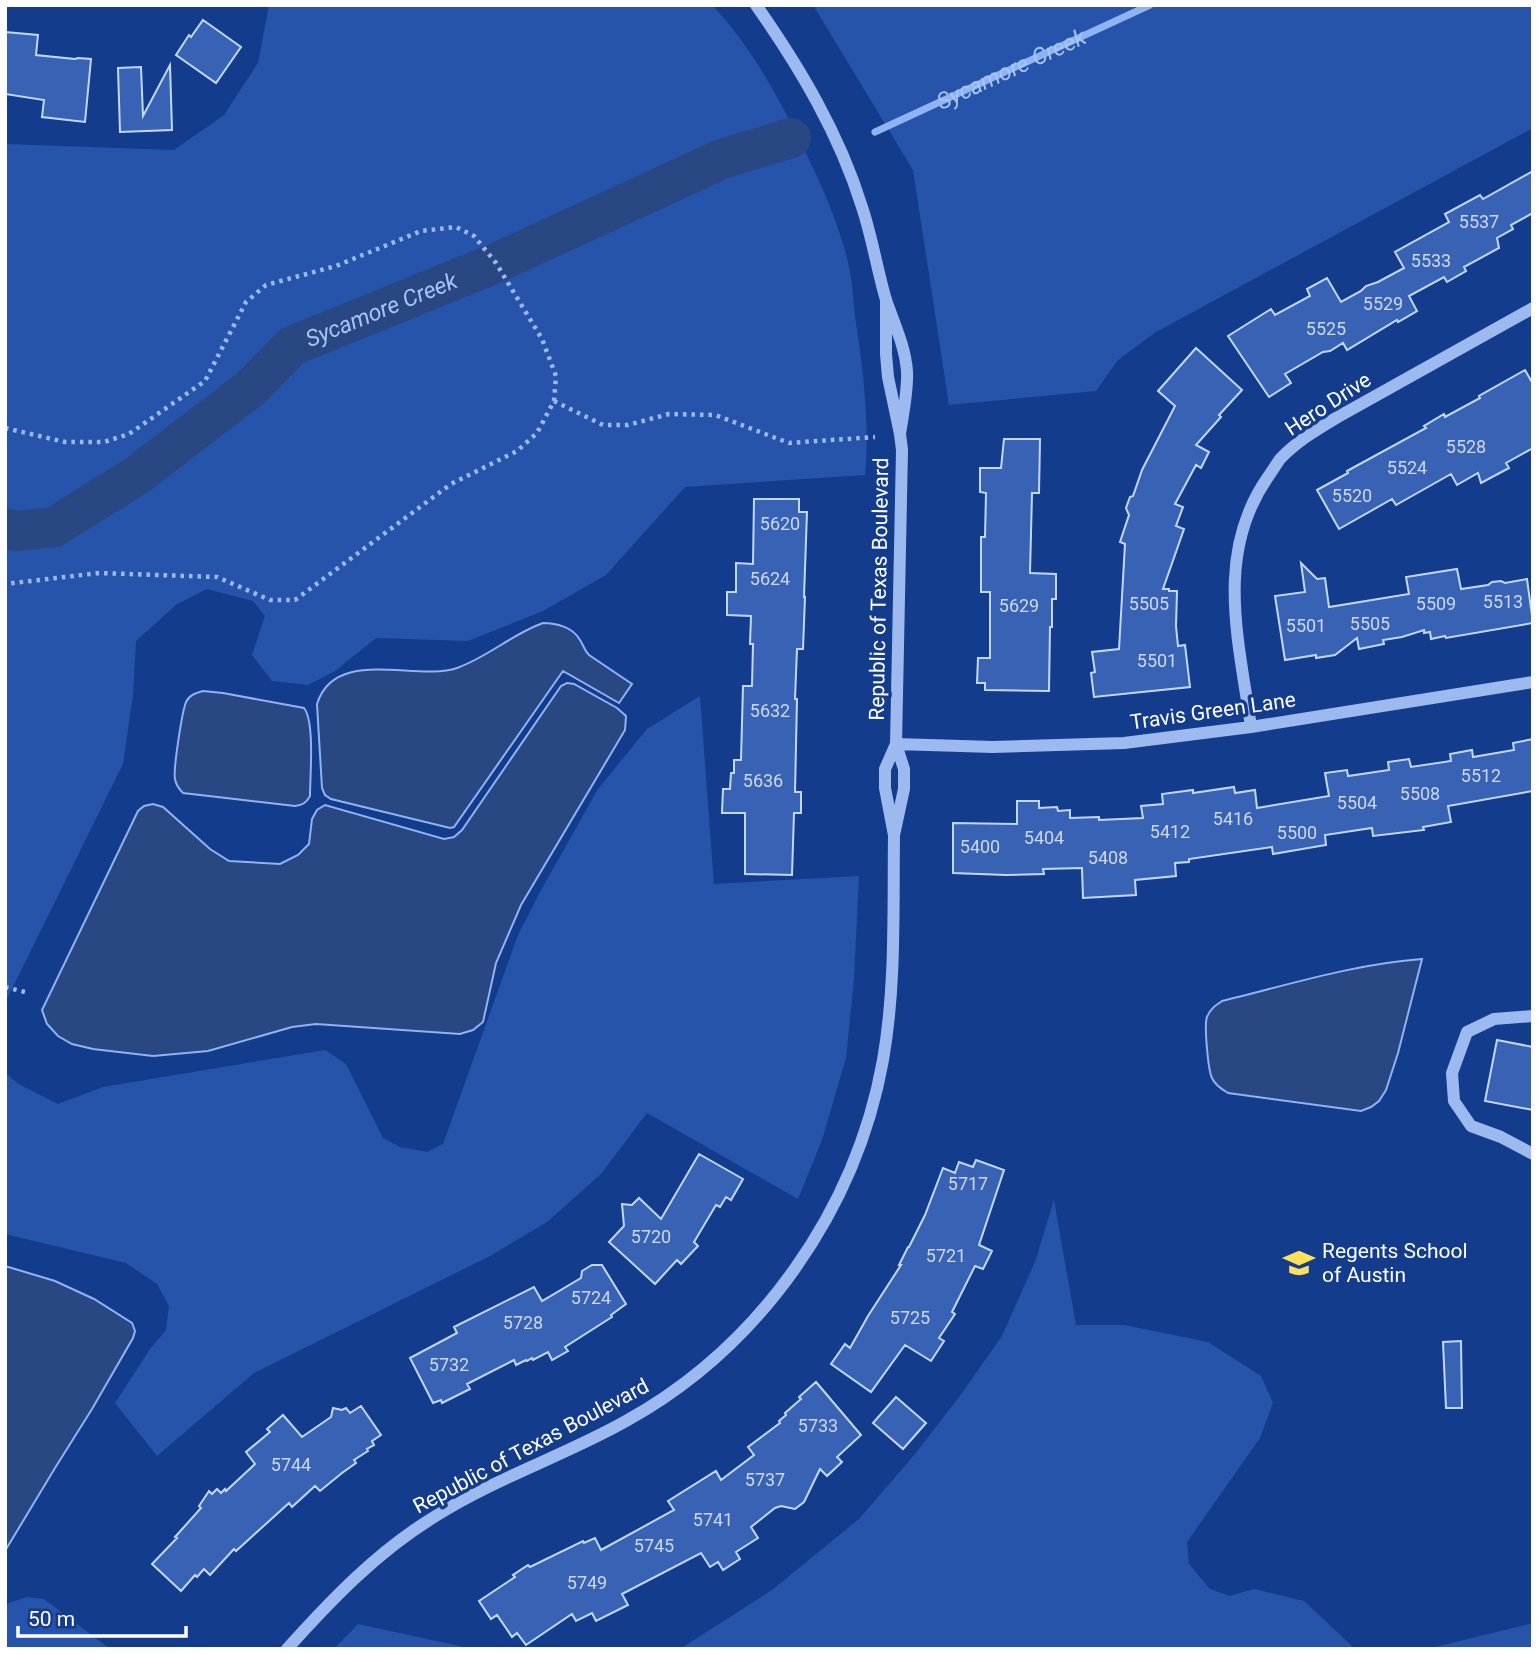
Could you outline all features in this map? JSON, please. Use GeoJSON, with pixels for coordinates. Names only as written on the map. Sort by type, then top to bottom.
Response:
{"type":"FeatureCollection","features":[{"type":"Feature","properties":{"kind":"street","name":"Republic of Texas Boulevard"},"geometry":{"type":"LineString","coordinates":[[756,5],[797,65],[832,128],[862,207],[886,299],[905,354],[907,374],[900,435]]}},
{"type":"Feature","properties":{"kind":"street","name":"Republic of Texas Boulevard"},"geometry":{"type":"LineString","coordinates":[[886,299],[888,377],[902,450],[896,744],[904,769],[904,789],[894,835]]}},
{"type":"Feature","properties":{"kind":"street","name":"Hero Drive"},"geometry":{"type":"LineString","coordinates":[[1251,727],[1234,591],[1239,539],[1259,489],[1280,460],[1306,436],[1533,308]]}},
{"type":"Feature","properties":{"kind":"street","name":"Travis Green Lane"},"geometry":{"type":"LineString","coordinates":[[896,744],[993,747],[1113,744],[1251,727],[1533,682]]}},
{"type":"Feature","properties":{"kind":"street","name":"Republic of Texas Boulevard"},"geometry":{"type":"LineString","coordinates":[[287,1649],[343,1589],[403,1537],[468,1497],[626,1421],[659,1402],[693,1377],[746,1328],[794,1270],[836,1200],[864,1134],[883,1059],[891,987],[894,835],[885,769],[896,744]]}},
{"type":"Feature","properties":{"kind":"street"},"geometry":{"type":"LineString","coordinates":[[1533,1016],[1494,1019],[1467,1032],[1452,1073],[1454,1101],[1471,1126],[1533,1154]]}},
{"type":"Feature","properties":{"kind":"path"},"geometry":{"type":"LineString","coordinates":[[5,428],[65,442],[104,442],[129,434],[205,381],[246,302],[266,285],[336,266],[421,231],[456,228],[474,236],[496,263],[542,339],[556,376],[554,401],[537,433],[517,451],[451,484],[295,600],[270,600],[217,578],[99,573],[5,584]]}},
{"type":"Feature","properties":{"kind":"path"},"geometry":{"type":"LineString","coordinates":[[554,401],[603,425],[628,425],[669,414],[715,415],[789,443],[875,437]]}},
{"type":"Feature","properties":{"kind":"path"},"geometry":{"type":"LineString","coordinates":[[5,987],[25,992]]}},
{"type":"Feature","properties":{"kind":"shaded area"},"geometry":{"type":"Polygon","coordinates":[[[269,5],[712,5],[749,52],[780,103],[820,182],[843,242],[849,265],[863,376],[867,435],[865,475],[685,487],[606,575],[543,611],[468,641],[376,638],[335,671],[308,685],[272,681],[252,655],[265,616],[253,601],[207,589],[177,604],[136,641],[133,695],[123,764],[5,1003],[5,144],[174,150],[224,115],[258,63],[269,5]]]}},
{"type":"Feature","properties":{"kind":"shaded area"},"geometry":{"type":"Polygon","coordinates":[[[813,5],[1533,5],[1533,128],[1156,332],[1118,360],[1096,391],[949,405],[913,170],[813,5]]]}},
{"type":"Feature","properties":{"kind":"shaded area"},"geometry":{"type":"Polygon","coordinates":[[[543,623],[569,629],[589,655],[632,684],[619,703],[563,671],[454,827],[331,799],[325,795],[322,788],[317,704],[327,686],[341,676],[358,671],[440,671],[457,668],[543,623]]]}},
{"type":"Feature","properties":{"kind":"shaded area"},"geometry":{"type":"Polygon","coordinates":[[[574,684],[617,708],[626,716],[625,730],[521,905],[496,963],[483,1022],[473,1030],[460,1034],[316,1024],[292,1027],[208,1051],[153,1056],[72,1044],[58,1036],[47,1024],[42,1010],[138,811],[144,806],[153,804],[163,807],[210,849],[229,861],[280,864],[298,855],[309,844],[312,819],[317,810],[325,805],[444,839],[454,837],[462,830],[561,686],[574,684]]]}},
{"type":"Feature","properties":{"kind":"shaded area"},"geometry":{"type":"Polygon","coordinates":[[[203,691],[304,708],[310,725],[311,750],[310,796],[306,802],[295,806],[183,793],[176,783],[175,774],[182,717],[187,700],[203,691]]]}},
{"type":"Feature","properties":{"kind":"shaded area"},"geometry":{"type":"Polygon","coordinates":[[[700,696],[714,884],[859,876],[854,980],[846,1058],[822,1140],[798,1199],[647,1113],[601,1174],[547,1222],[490,1256],[254,1373],[157,1456],[115,1403],[150,1349],[166,1330],[169,1306],[157,1284],[126,1263],[5,1234],[5,1072],[17,1083],[58,1104],[103,1087],[325,1050],[346,1064],[383,1138],[400,1147],[427,1152],[443,1144],[518,935],[598,789],[647,729],[700,696]]]}},
{"type":"Feature","properties":{"kind":"shaded area"},"geometry":{"type":"Polygon","coordinates":[[[1422,959],[1386,1090],[1371,1107],[1361,1111],[1228,1093],[1213,1080],[1208,1057],[1206,1021],[1211,1009],[1222,1001],[1346,970],[1422,959]]]}},
{"type":"Feature","properties":{"kind":"shaded area"},"geometry":{"type":"Polygon","coordinates":[[[1054,1200],[1076,1325],[1124,1325],[1208,1342],[1261,1376],[1273,1403],[1260,1438],[1187,1542],[1189,1564],[1210,1589],[1230,1596],[1254,1589],[1304,1601],[1355,1649],[680,1649],[772,1590],[859,1519],[915,1454],[1002,1336],[1035,1262],[1054,1200]]]}},
{"type":"Feature","properties":{"kind":"shaded area"},"geometry":{"type":"Polygon","coordinates":[[[5,1266],[55,1281],[94,1299],[132,1323],[135,1331],[92,1409],[5,1551],[5,1266]]]}},
{"type":"Feature","properties":{"kind":"shaded area"},"geometry":{"type":"Polygon","coordinates":[[[27,1597],[44,1599],[110,1649],[5,1649],[5,1607],[27,1597]]]}},
{"type":"Feature","properties":{"kind":"shaded area"},"geometry":{"type":"Polygon","coordinates":[[[1533,1623],[1533,1649],[1426,1649],[1431,1648],[1533,1623]]]}},
{"type":"Feature","properties":{"kind":"shaded area"},"geometry":{"type":"Polygon","coordinates":[[[358,1624],[473,1649],[334,1649],[358,1624]]]}},
{"type":"Feature","properties":{"kind":"building"},"geometry":{"type":"Polygon","coordinates":[[[203,20],[241,47],[216,83],[176,55],[203,20]]]}},
{"type":"Feature","properties":{"kind":"building"},"geometry":{"type":"Polygon","coordinates":[[[5,32],[38,35],[36,55],[91,59],[85,122],[42,117],[44,100],[5,94],[5,32]]]}},
{"type":"Feature","properties":{"kind":"building"},"geometry":{"type":"Polygon","coordinates":[[[170,65],[172,130],[120,132],[118,68],[141,67],[143,116],[170,65]]]}},
{"type":"Feature","properties":{"kind":"building"},"geometry":{"type":"Polygon","coordinates":[[[1533,171],[1533,213],[1511,225],[1513,229],[1497,238],[1499,248],[1464,267],[1466,271],[1447,282],[1444,277],[1409,296],[1417,311],[1347,350],[1343,343],[1285,374],[1291,383],[1269,397],[1228,336],[1271,309],[1275,315],[1310,296],[1307,289],[1327,278],[1341,302],[1366,286],[1404,268],[1395,252],[1449,222],[1445,214],[1480,195],[1483,199],[1533,171]]]}},
{"type":"Feature","properties":{"kind":"building"},"geometry":{"type":"Polygon","coordinates":[[[1196,348],[1242,390],[1196,445],[1209,452],[1201,468],[1196,465],[1175,504],[1183,507],[1176,526],[1184,529],[1163,589],[1177,591],[1178,646],[1185,645],[1190,687],[1094,697],[1091,673],[1095,672],[1092,652],[1119,649],[1125,544],[1120,542],[1129,515],[1126,508],[1175,406],[1158,391],[1196,348]]]}},
{"type":"Feature","properties":{"kind":"building"},"geometry":{"type":"Polygon","coordinates":[[[1525,370],[1533,384],[1533,448],[1506,463],[1509,468],[1481,483],[1478,473],[1457,485],[1451,474],[1396,505],[1392,499],[1339,529],[1317,490],[1426,428],[1424,426],[1444,414],[1445,417],[1525,370]]]}},
{"type":"Feature","properties":{"kind":"building"},"geometry":{"type":"Polygon","coordinates":[[[1004,439],[1040,439],[1039,493],[1032,493],[1030,573],[1056,574],[1056,599],[1052,599],[1050,627],[1049,691],[985,690],[985,683],[977,683],[978,658],[990,658],[990,592],[981,592],[981,537],[985,537],[986,493],[980,492],[980,468],[1001,468],[1004,439]]]}},
{"type":"Feature","properties":{"kind":"building"},"geometry":{"type":"Polygon","coordinates":[[[754,499],[799,499],[799,512],[807,512],[803,649],[797,649],[795,699],[795,792],[801,792],[801,813],[794,813],[792,875],[745,874],[745,813],[722,813],[723,789],[730,789],[734,760],[741,760],[743,686],[752,686],[753,644],[750,644],[751,616],[727,615],[727,592],[736,592],[736,563],[753,564],[754,499]]]}},
{"type":"Feature","properties":{"kind":"building"},"geometry":{"type":"Polygon","coordinates":[[[1301,563],[1317,579],[1325,578],[1329,607],[1409,594],[1406,577],[1457,569],[1461,589],[1492,582],[1505,583],[1527,579],[1533,623],[1431,639],[1430,632],[1424,633],[1424,630],[1383,640],[1384,644],[1359,649],[1357,638],[1335,655],[1285,660],[1275,596],[1305,592],[1301,563]]]}},
{"type":"Feature","properties":{"kind":"building"},"geometry":{"type":"Polygon","coordinates":[[[1533,739],[1533,791],[1448,806],[1451,822],[1423,827],[1424,830],[1373,836],[1372,828],[1325,835],[1326,845],[1273,854],[1272,847],[1189,859],[1189,862],[1175,863],[1176,876],[1135,880],[1136,895],[1083,898],[1082,868],[1043,869],[1044,874],[953,873],[953,823],[1017,824],[1017,801],[1039,801],[1039,808],[1057,807],[1058,811],[1070,810],[1070,818],[1143,818],[1141,806],[1163,804],[1162,794],[1234,787],[1235,793],[1255,790],[1257,808],[1329,796],[1325,773],[1347,770],[1348,776],[1389,770],[1388,762],[1409,759],[1411,767],[1451,761],[1450,754],[1472,750],[1473,757],[1514,750],[1513,743],[1533,739]]]}},
{"type":"Feature","properties":{"kind":"building"},"geometry":{"type":"Polygon","coordinates":[[[1497,1040],[1533,1047],[1533,1110],[1485,1101],[1497,1040]]]}},
{"type":"Feature","properties":{"kind":"building"},"geometry":{"type":"Polygon","coordinates":[[[699,1154],[743,1179],[731,1200],[726,1197],[720,1207],[716,1205],[694,1242],[698,1246],[681,1264],[677,1260],[655,1284],[609,1242],[624,1226],[622,1204],[632,1205],[639,1198],[661,1219],[699,1154]]]}},
{"type":"Feature","properties":{"kind":"building"},"geometry":{"type":"Polygon","coordinates":[[[976,1160],[1004,1170],[979,1245],[992,1251],[983,1269],[975,1266],[952,1312],[955,1314],[939,1338],[944,1341],[931,1361],[905,1345],[871,1392],[831,1364],[845,1344],[850,1348],[901,1265],[925,1215],[943,1168],[955,1173],[959,1162],[973,1167],[976,1160]]]}},
{"type":"Feature","properties":{"kind":"building"},"geometry":{"type":"Polygon","coordinates":[[[592,1265],[602,1265],[626,1304],[611,1315],[612,1317],[565,1347],[568,1351],[552,1360],[548,1352],[516,1365],[514,1360],[467,1384],[470,1389],[442,1403],[441,1400],[433,1403],[410,1358],[457,1333],[454,1327],[534,1287],[542,1301],[581,1278],[582,1271],[592,1265]]]}},
{"type":"Feature","properties":{"kind":"building"},"geometry":{"type":"Polygon","coordinates":[[[1461,1341],[1462,1408],[1446,1408],[1443,1342],[1461,1341]]]}},
{"type":"Feature","properties":{"kind":"building"},"geometry":{"type":"Polygon","coordinates":[[[816,1382],[861,1435],[837,1457],[842,1462],[827,1476],[820,1469],[804,1502],[795,1509],[781,1506],[775,1508],[751,1527],[758,1538],[736,1552],[740,1559],[723,1570],[718,1562],[710,1567],[701,1553],[622,1594],[628,1605],[596,1621],[592,1613],[576,1621],[572,1614],[526,1645],[517,1633],[512,1637],[497,1615],[491,1619],[479,1601],[528,1565],[530,1567],[583,1541],[584,1543],[595,1538],[601,1550],[674,1510],[668,1501],[716,1471],[721,1480],[754,1455],[748,1447],[780,1423],[785,1413],[801,1399],[799,1397],[816,1382]]]}},
{"type":"Feature","properties":{"kind":"building"},"geometry":{"type":"Polygon","coordinates":[[[896,1397],[926,1423],[903,1449],[873,1423],[896,1397]]]}},
{"type":"Feature","properties":{"kind":"building"},"geometry":{"type":"Polygon","coordinates":[[[361,1406],[381,1435],[372,1441],[374,1445],[320,1491],[315,1486],[292,1507],[289,1503],[236,1551],[234,1549],[210,1575],[204,1569],[181,1591],[152,1564],[201,1508],[199,1506],[209,1491],[212,1494],[217,1489],[221,1493],[225,1489],[226,1491],[255,1464],[246,1452],[270,1432],[267,1429],[283,1415],[302,1437],[331,1417],[333,1408],[346,1408],[350,1413],[361,1406]]]}},
{"type":"Feature","properties":{"kind":"waterway","name":"Sycamore Creek"},"geometry":{"type":"LineString","coordinates":[[875,132],[1150,5]]}},
{"type":"Feature","properties":{"kind":"waterway","name":"Sycamore Creek"},"geometry":{"type":"LineString","coordinates":[[5,528],[16,531],[54,527],[136,476],[251,388],[292,346],[496,263],[722,159],[791,138]]}},
{"type":"Feature","properties":{"kind":"place","name":"Regents School of Austin"},"geometry":{"type":"Point","coordinates":[1299,1263]}}]}
